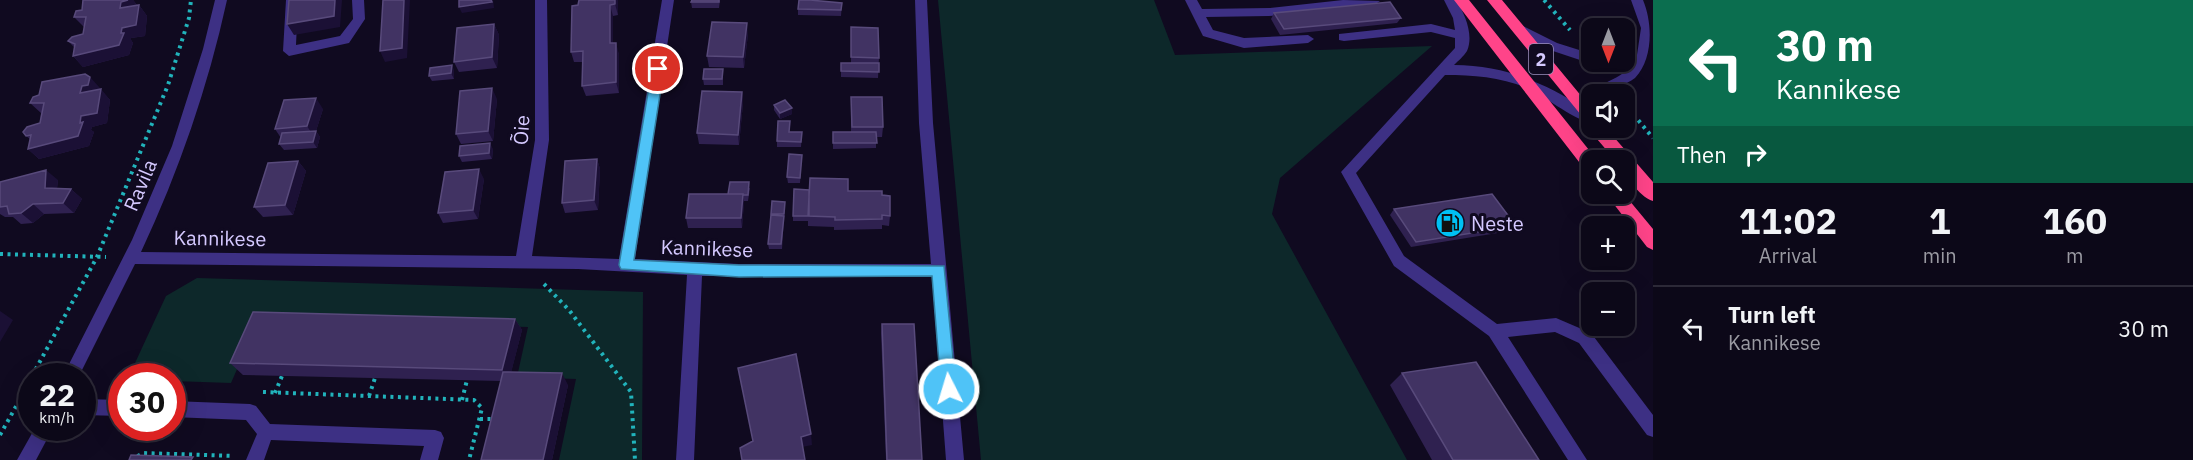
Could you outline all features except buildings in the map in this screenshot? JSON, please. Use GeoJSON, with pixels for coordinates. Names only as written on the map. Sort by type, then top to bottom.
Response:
{"type":"FeatureCollection","features":[{"type":"Feature","properties":{"kind":"highway","name":"2"},"geometry":{"type":"LineString","coordinates":[[1461,0],[1581,152]]}},
{"type":"Feature","properties":{"kind":"highway","name":"2"},"geometry":{"type":"LineString","coordinates":[[1494,0],[1581,107]]}},
{"type":"Feature","properties":{"kind":"highway","name":"2"},"geometry":{"type":"LineString","coordinates":[[1606,138],[1653,194]]}},
{"type":"Feature","properties":{"kind":"highway"},"geometry":{"type":"LineString","coordinates":[[1622,204],[1653,242]]}},
{"type":"Feature","properties":{"kind":"street","name":"Ravila"},"geometry":{"type":"LineString","coordinates":[[78,363],[131,258],[182,138],[214,37],[221,0]]}},
{"type":"Feature","properties":{"kind":"street"},"geometry":{"type":"LineString","coordinates":[[292,0],[289,51],[344,40],[359,20],[358,0]]}},
{"type":"Feature","properties":{"kind":"street","name":"Õie"},"geometry":{"type":"LineString","coordinates":[[523,262],[542,140],[541,0]]}},
{"type":"Feature","properties":{"kind":"street"},"geometry":{"type":"LineString","coordinates":[[626,265],[668,0]]}},
{"type":"Feature","properties":{"kind":"street"},"geometry":{"type":"LineString","coordinates":[[921,0],[926,123],[954,460]]}},
{"type":"Feature","properties":{"kind":"street"},"geometry":{"type":"LineString","coordinates":[[1191,0],[1208,33],[1244,44],[1308,39]]}},
{"type":"Feature","properties":{"kind":"street"},"geometry":{"type":"LineString","coordinates":[[1450,0],[1459,15],[1461,49],[1348,172],[1399,261],[1495,331],[1578,460]]}},
{"type":"Feature","properties":{"kind":"street"},"geometry":{"type":"LineString","coordinates":[[1607,84],[1631,74],[1648,48],[1651,32],[1644,9],[1637,0]]}},
{"type":"Feature","properties":{"kind":"street"},"geometry":{"type":"LineString","coordinates":[[1197,13],[1269,12],[1374,1]]}},
{"type":"Feature","properties":{"kind":"street"},"geometry":{"type":"LineString","coordinates":[[1514,26],[1552,46],[1581,55]]}},
{"type":"Feature","properties":{"kind":"street"},"geometry":{"type":"LineString","coordinates":[[1344,37],[1431,28],[1462,36]]}},
{"type":"Feature","properties":{"kind":"street"},"geometry":{"type":"LineString","coordinates":[[1443,70],[1487,70],[1521,78],[1581,115]]}},
{"type":"Feature","properties":{"kind":"street","name":"Kannikese"},"geometry":{"type":"LineString","coordinates":[[131,258],[523,262],[695,269],[939,270]]}},
{"type":"Feature","properties":{"kind":"street"},"geometry":{"type":"LineString","coordinates":[[685,460],[695,269]]}},
{"type":"Feature","properties":{"kind":"street"},"geometry":{"type":"LineString","coordinates":[[1495,331],[1556,325],[1585,338],[1653,429]]}},
{"type":"Feature","properties":{"kind":"street"},"geometry":{"type":"LineString","coordinates":[[186,410],[249,412],[266,432],[435,438],[429,460]]}},
{"type":"Feature","properties":{"kind":"street"},"geometry":{"type":"LineString","coordinates":[[255,458],[266,432]]}},
{"type":"Feature","properties":{"kind":"street"},"geometry":{"type":"LineString","coordinates":[[26,460],[37,441]]}},
{"type":"Feature","properties":{"kind":"path"},"geometry":{"type":"LineString","coordinates":[[40,363],[97,257],[168,86],[189,18],[191,0]]}},
{"type":"Feature","properties":{"kind":"path"},"geometry":{"type":"LineString","coordinates":[[1635,116],[1653,138]]}},
{"type":"Feature","properties":{"kind":"path"},"geometry":{"type":"LineString","coordinates":[[0,254],[131,258]]}},
{"type":"Feature","properties":{"kind":"path"},"geometry":{"type":"LineString","coordinates":[[523,262],[569,310],[631,392],[635,460]]}},
{"type":"Feature","properties":{"kind":"path"},"geometry":{"type":"LineString","coordinates":[[275,393],[282,376]]}},
{"type":"Feature","properties":{"kind":"path"},"geometry":{"type":"LineString","coordinates":[[369,396],[375,378]]}},
{"type":"Feature","properties":{"kind":"path"},"geometry":{"type":"LineString","coordinates":[[462,400],[467,380]]}},
{"type":"Feature","properties":{"kind":"path"},"geometry":{"type":"LineString","coordinates":[[252,392],[474,400],[483,408],[469,460]]}},
{"type":"Feature","properties":{"kind":"path"},"geometry":{"type":"LineString","coordinates":[[0,435],[18,402]]}},
{"type":"Feature","properties":{"kind":"path"},"geometry":{"type":"LineString","coordinates":[[480,419],[502,420]]}},
{"type":"Feature","properties":{"kind":"path"},"geometry":{"type":"LineString","coordinates":[[131,460],[143,453],[255,458]]}},
{"type":"Feature","properties":{"kind":"green space"},"geometry":{"type":"Polygon","coordinates":[[[938,0],[1154,0],[1175,55],[1432,46],[1280,178],[1272,214],[1407,460],[981,460],[938,0]]]}},
{"type":"Feature","properties":{"kind":"green space"},"geometry":{"type":"Polygon","coordinates":[[[197,278],[643,292],[642,460],[559,460],[576,379],[517,377],[528,327],[259,319],[231,383],[186,381],[186,363],[135,363],[166,296],[197,278]]]}},
{"type":"Feature","properties":{"kind":"place","name":"Neste"},"geometry":{"type":"Point","coordinates":[1450,223]}},
{"type":"Feature","properties":{"kind":"route"},"geometry":{"type":"LineString","coordinates":[[658,69],[626,265],[739,271],[939,270],[949,389]]}}]}
